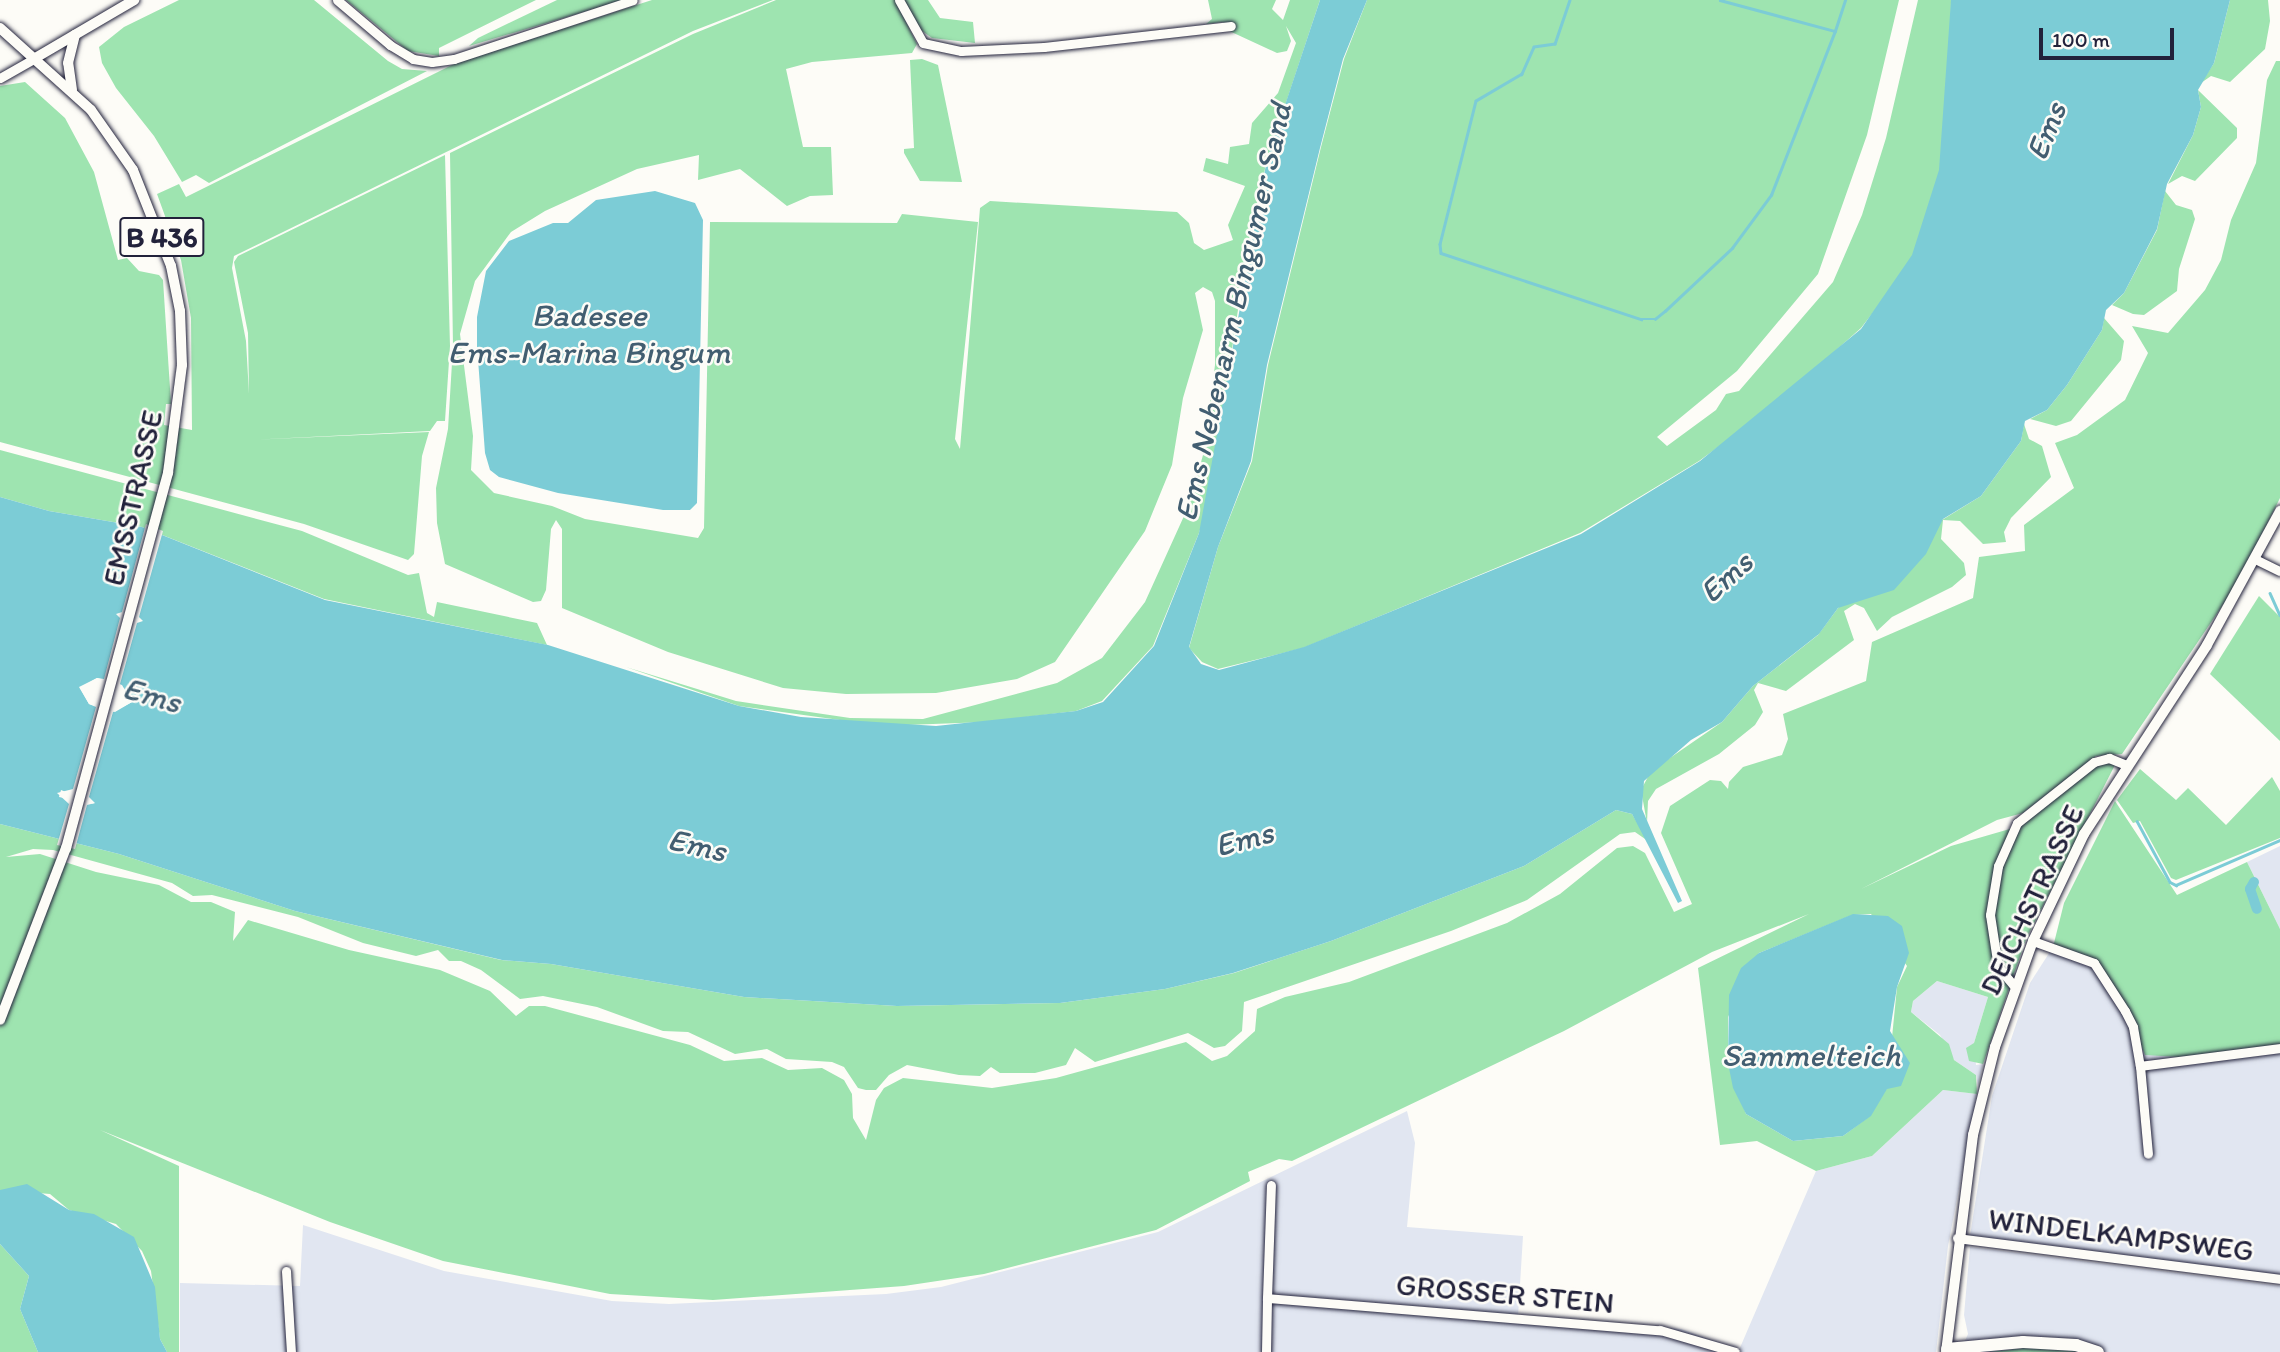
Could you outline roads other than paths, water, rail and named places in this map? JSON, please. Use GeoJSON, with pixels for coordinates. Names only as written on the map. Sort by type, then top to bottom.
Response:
{"type":"FeatureCollection","features":[{"type":"Feature","properties":{"kind":"highway"},"geometry":{"type":"LineString","coordinates":[[1946,1351],[2023,1342],[2076,1345],[2098,1352]]}},
{"type":"Feature","properties":{"kind":"main road"},"geometry":{"type":"LineString","coordinates":[[37,57],[134,0]]}},
{"type":"Feature","properties":{"kind":"main road","name":"EMSSTRASSE"},"geometry":{"type":"LineString","coordinates":[[0,28],[37,57],[72,90],[127,161],[165,244],[180,311],[180,409],[157,519],[66,848],[0,1020]]}},
{"type":"Feature","properties":{"kind":"main road"},"geometry":{"type":"LineString","coordinates":[[72,90],[68,63],[76,34]]}},
{"type":"Feature","properties":{"kind":"main road","name":"DEICHSTRASSE"},"geometry":{"type":"LineString","coordinates":[[1946,1351],[1957,1238],[1982,1092],[2032,941],[2084,834],[2126,765],[2207,645],[2257,560],[2280,512]]}},
{"type":"Feature","properties":{"kind":"street"},"geometry":{"type":"LineString","coordinates":[[337,0],[390,46],[413,59],[432,62],[454,59],[633,0]]}},
{"type":"Feature","properties":{"kind":"street"},"geometry":{"type":"LineString","coordinates":[[900,0],[923,43],[961,51],[1044,47],[1231,26]]}},
{"type":"Feature","properties":{"kind":"street"},"geometry":{"type":"LineString","coordinates":[[0,78],[37,57]]}},
{"type":"Feature","properties":{"kind":"street"},"geometry":{"type":"LineString","coordinates":[[2257,560],[2280,571]]}},
{"type":"Feature","properties":{"kind":"street"},"geometry":{"type":"LineString","coordinates":[[2015,987],[1998,967],[1990,915],[1998,866],[2017,823],[2094,762],[2109,758],[2126,765]]}},
{"type":"Feature","properties":{"kind":"street"},"geometry":{"type":"LineString","coordinates":[[2032,941],[2094,963],[2133,1027],[2140,1066],[2148,1154]]}},
{"type":"Feature","properties":{"kind":"street"},"geometry":{"type":"LineString","coordinates":[[2140,1066],[2280,1048]]}},
{"type":"Feature","properties":{"kind":"street"},"geometry":{"type":"LineString","coordinates":[[1266,1352],[1271,1185]]}},
{"type":"Feature","properties":{"kind":"street","name":"WINDELKAMPSWEG"},"geometry":{"type":"LineString","coordinates":[[1957,1238],[2280,1279]]}},
{"type":"Feature","properties":{"kind":"street"},"geometry":{"type":"LineString","coordinates":[[286,1270],[291,1352]]}},
{"type":"Feature","properties":{"kind":"street","name":"GROSSER STEIN"},"geometry":{"type":"LineString","coordinates":[[1267,1298],[1660,1330],[1735,1352]]}},
{"type":"Feature","properties":{"kind":"water","name":"Ems"},"geometry":{"type":"Polygon","coordinates":[[[1320,0],[1367,0],[1343,59],[1320,148],[1267,365],[1251,461],[1218,547],[1189,647],[1201,664],[1219,670],[1304,647],[1581,534],[1700,461],[1861,329],[1912,255],[1939,170],[1951,0],[2230,0],[2214,63],[2198,90],[2201,107],[2193,135],[2167,184],[2157,229],[2124,293],[2106,310],[2102,330],[2067,385],[2047,410],[2025,421],[2021,441],[1981,496],[1943,519],[1926,554],[1894,590],[1838,608],[1819,634],[1753,686],[1722,722],[1691,740],[1644,781],[1642,809],[1682,901],[1678,903],[1632,814],[1616,810],[1524,866],[1331,941],[1233,973],[1165,989],[1060,1003],[897,1006],[744,997],[551,964],[502,960],[295,911],[119,854],[0,824],[0,497],[49,511],[142,527],[325,600],[548,645],[739,706],[801,717],[936,726],[1076,711],[1103,702],[1154,646],[1199,533],[1267,159],[1320,0]],[[97,678],[80,688],[89,704],[115,712],[132,702],[122,685],[97,678]],[[61,790],[59,797],[95,804],[61,790]]]}},
{"type":"Feature","properties":{"kind":"water","name":"Badesee Ems-Marina Bingum"},"geometry":{"type":"Polygon","coordinates":[[[655,191],[695,203],[703,220],[697,503],[690,510],[663,510],[558,493],[499,477],[490,470],[485,453],[477,346],[477,317],[486,271],[509,241],[553,223],[568,223],[596,200],[655,191]]]}},
{"type":"Feature","properties":{"kind":"water","name":"Sammelteich"},"geometry":{"type":"Polygon","coordinates":[[[1853,914],[1888,916],[1902,926],[1909,953],[1897,987],[1890,1031],[1910,1063],[1901,1086],[1887,1089],[1871,1116],[1843,1136],[1793,1141],[1746,1114],[1733,1088],[1728,1063],[1729,995],[1741,968],[1759,953],[1853,914]]]}},
{"type":"Feature","properties":{"kind":"water"},"geometry":{"type":"Polygon","coordinates":[[[27,1184],[69,1210],[94,1214],[134,1237],[155,1287],[160,1339],[167,1352],[38,1352],[20,1309],[29,1276],[0,1244],[0,1190],[27,1184]]]}},
{"type":"Feature","properties":{"kind":"waterway"},"geometry":{"type":"LineString","coordinates":[[1570,0],[1555,44],[1534,47],[1522,74],[1476,101],[1440,244],[1441,253],[1641,319],[1655,319],[1732,248],[1771,195],[1835,31]]}},
{"type":"Feature","properties":{"kind":"waterway"},"geometry":{"type":"LineString","coordinates":[[1720,0],[1835,31],[1845,0]]}},
{"type":"Feature","properties":{"kind":"waterway"},"geometry":{"type":"LineString","coordinates":[[2270,593],[2280,615]]}},
{"type":"Feature","properties":{"kind":"waterway"},"geometry":{"type":"LineString","coordinates":[[2137,821],[2170,882],[2176,885],[2280,840]]}},
{"type":"Feature","properties":{"kind":"waterway"},"geometry":{"type":"LineString","coordinates":[[2254,882],[2250,889],[2257,909]]}},
{"type":"Feature","properties":{"kind":"water label","name":"Ems Nebenarm Bingumer Sand"},"geometry":{"type":"Point","coordinates":[1233,312]}}]}
